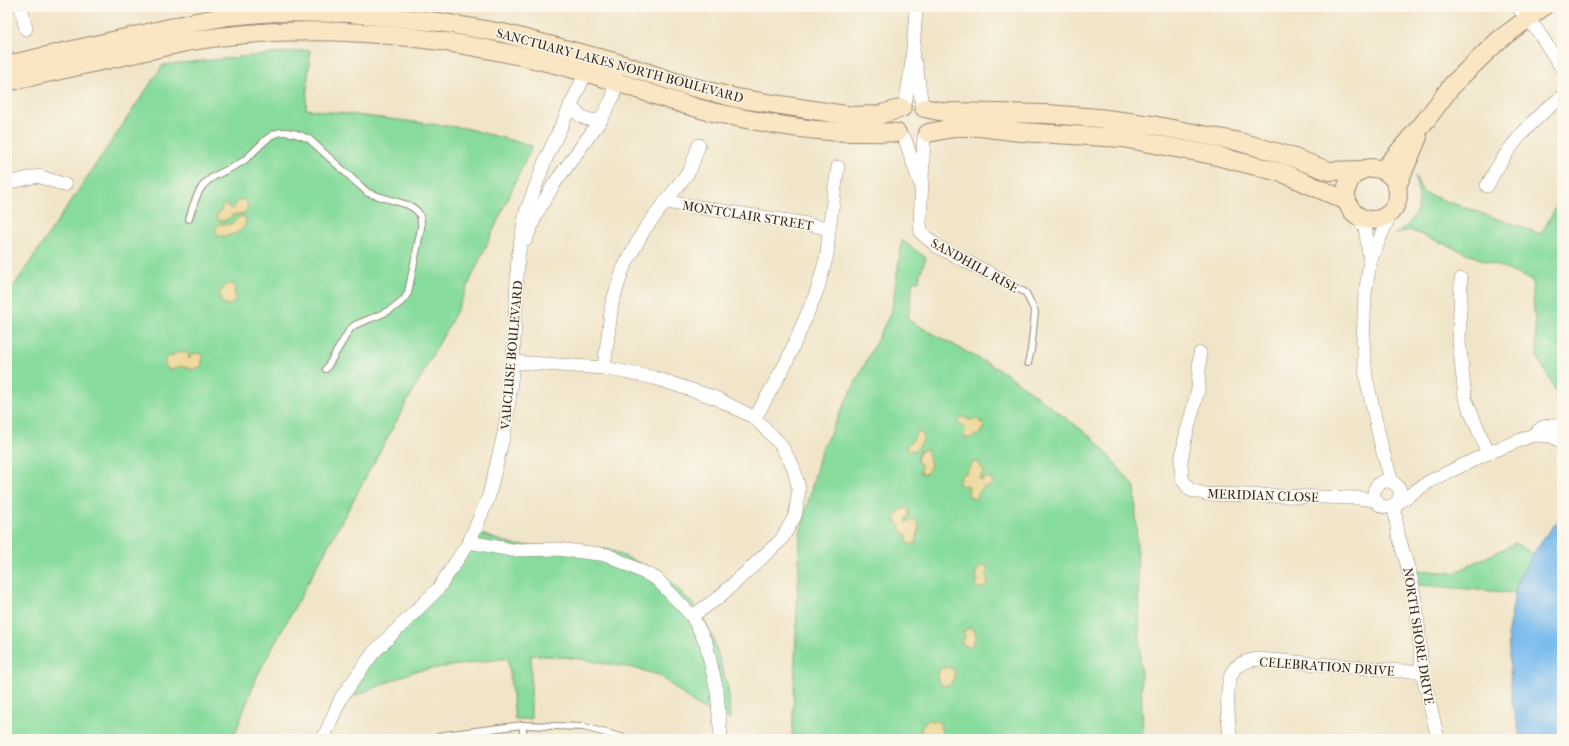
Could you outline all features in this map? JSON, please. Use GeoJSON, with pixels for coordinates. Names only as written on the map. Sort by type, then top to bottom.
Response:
{"type":"FeatureCollection","features":[{"type":"Feature","properties":{"kind":"street"},"geometry":{"type":"LineString","coordinates":[[21,7],[26,29]]}},
{"type":"Feature","properties":{"kind":"street"},"geometry":{"type":"LineString","coordinates":[[916,7],[914,50],[908,90],[903,107],[896,117],[895,128],[901,136],[915,141],[926,135],[958,127],[980,127],[1020,132],[1123,138],[1213,155],[1283,173],[1351,207],[1362,218],[1370,220],[1378,219],[1386,216],[1392,210]]}},
{"type":"Feature","properties":{"kind":"street"},"geometry":{"type":"LineString","coordinates":[[1382,170],[1426,120],[1453,84],[1499,40],[1523,13],[1542,7]]}},
{"type":"Feature","properties":{"kind":"street"},"geometry":{"type":"LineString","coordinates":[[314,10],[315,31]]}},
{"type":"Feature","properties":{"kind":"street","name":"SANCTUARY LAKES NORTH BOULEVARD"},"geometry":{"type":"LineString","coordinates":[[7,65],[196,22],[229,16],[314,10],[394,17],[472,27],[531,39],[590,64],[612,81],[670,101],[755,121],[829,131],[901,136]]}},
{"type":"Feature","properties":{"kind":"street"},"geometry":{"type":"LineString","coordinates":[[1523,13],[1537,30],[1562,68]]}},
{"type":"Feature","properties":{"kind":"street","name":"SANCTUARY LAKES NORTH BOULEVARD"},"geometry":{"type":"LineString","coordinates":[[7,82],[216,36],[315,31],[381,35],[457,44],[532,59],[590,64],[618,63],[708,91],[736,98],[858,116],[882,115],[903,107]]}},
{"type":"Feature","properties":{"kind":"street"},"geometry":{"type":"LineString","coordinates":[[914,50],[923,107],[928,112],[932,123],[926,135]]}},
{"type":"Feature","properties":{"kind":"street","name":"VAUCLUSE BOULEVARD"},"geometry":{"type":"LineString","coordinates":[[518,257],[537,213],[554,184],[600,121],[614,95],[612,81],[618,63]]}},
{"type":"Feature","properties":{"kind":"street","name":"VAUCLUSE BOULEVARD"},"geometry":{"type":"LineString","coordinates":[[324,739],[341,698],[374,654],[438,589],[469,542],[488,500],[504,434],[513,362],[518,257],[526,212],[545,160],[590,64]]}},
{"type":"Feature","properties":{"kind":"street"},"geometry":{"type":"LineString","coordinates":[[1487,186],[1513,142],[1540,113],[1562,97]]}},
{"type":"Feature","properties":{"kind":"street"},"geometry":{"type":"LineString","coordinates":[[903,107],[910,104],[944,112],[1047,114],[1098,118],[1152,125],[1240,142],[1286,155],[1329,171],[1376,168],[1382,170],[1394,180],[1397,186]]}},
{"type":"Feature","properties":{"kind":"street"},"geometry":{"type":"LineString","coordinates":[[570,105],[577,114],[589,121],[600,121]]}},
{"type":"Feature","properties":{"kind":"street"},"geometry":{"type":"LineString","coordinates":[[1396,504],[1401,495],[1394,483],[1382,449],[1366,376],[1363,341],[1365,295],[1370,260],[1397,199],[1397,186],[1426,120]]}},
{"type":"Feature","properties":{"kind":"street","name":"SANDHILL RISE"},"geometry":{"type":"LineString","coordinates":[[926,135],[922,188],[921,233],[938,247],[1003,280]]}},
{"type":"Feature","properties":{"kind":"street","name":"SANDHILL RISE"},"geometry":{"type":"LineString","coordinates":[[901,136],[922,188]]}},
{"type":"Feature","properties":{"kind":"street","name":"MONTCLAIR STREET"},"geometry":{"type":"LineString","coordinates":[[604,368],[612,303],[623,269],[644,230],[690,170],[699,145]]}},
{"type":"Feature","properties":{"kind":"street","name":"MONTCLAIR STREET"},"geometry":{"type":"LineString","coordinates":[[755,418],[786,363],[817,291],[827,255],[829,229],[838,168]]}},
{"type":"Feature","properties":{"kind":"street"},"geometry":{"type":"LineString","coordinates":[[1362,170],[1350,179],[1346,194],[1351,207],[1365,227],[1370,260]]}},
{"type":"Feature","properties":{"kind":"street"},"geometry":{"type":"LineString","coordinates":[[7,183],[38,176],[65,185]]}},
{"type":"Feature","properties":{"kind":"street","name":"MONTCLAIR STREET"},"geometry":{"type":"LineString","coordinates":[[666,202],[807,224],[829,229]]}},
{"type":"Feature","properties":{"kind":"street"},"geometry":{"type":"LineString","coordinates":[[1462,279],[1459,341],[1465,398],[1488,453]]}},
{"type":"Feature","properties":{"kind":"street","name":"MERIDIAN CLOSE"},"geometry":{"type":"LineString","coordinates":[[1200,353],[1198,390],[1181,462],[1182,479],[1190,490],[1218,495],[1358,498],[1377,494]]}},
{"type":"Feature","properties":{"kind":"street"},"geometry":{"type":"LineString","coordinates":[[513,362],[604,368],[655,378],[716,398],[755,418],[780,444],[793,466],[799,489],[795,516],[781,540],[718,598],[692,616]]}},
{"type":"Feature","properties":{"kind":"street"},"geometry":{"type":"LineString","coordinates":[[1382,449],[1377,494],[1386,507],[1396,504],[1430,481],[1488,453],[1532,435],[1543,427],[1552,425],[1562,427]]}},
{"type":"Feature","properties":{"kind":"street"},"geometry":{"type":"LineString","coordinates":[[1532,435],[1552,436],[1562,442]]}},
{"type":"Feature","properties":{"kind":"street"},"geometry":{"type":"LineString","coordinates":[[1377,494],[1384,481],[1394,483],[1430,481]]}},
{"type":"Feature","properties":{"kind":"street","name":"NORTH SHORE DRIVE"},"geometry":{"type":"LineString","coordinates":[[1377,494],[1398,534],[1411,578],[1417,611],[1422,671],[1438,739]]}},
{"type":"Feature","properties":{"kind":"street","name":"NORTH SHORE DRIVE"},"geometry":{"type":"LineString","coordinates":[[1396,504],[1398,534]]}},
{"type":"Feature","properties":{"kind":"street"},"geometry":{"type":"LineString","coordinates":[[469,542],[512,550],[557,549],[608,555],[656,579],[692,616],[706,643],[717,691],[721,739]]}},
{"type":"Feature","properties":{"kind":"street","name":"CELEBRATION DRIVE"},"geometry":{"type":"LineString","coordinates":[[1230,739],[1229,681],[1235,669],[1246,661],[1258,659],[1401,671],[1422,671]]}},
{"type":"Feature","properties":{"kind":"lane"},"geometry":{"type":"LineString","coordinates":[[189,219],[202,187],[211,179],[246,159],[270,136],[287,132],[309,139],[368,193],[408,205],[419,212],[421,217],[421,228],[408,293],[394,308],[355,325],[350,329],[326,369]]}},
{"type":"Feature","properties":{"kind":"lane","name":"SANDHILL RISE"},"geometry":{"type":"LineString","coordinates":[[1003,280],[1026,293],[1035,312],[1031,350],[1028,363]]}},
{"type":"Feature","properties":{"kind":"lane"},"geometry":{"type":"LineString","coordinates":[[433,739],[444,735],[523,725],[584,727],[628,739]]}},
{"type":"Feature","properties":{"kind":"lane"},"geometry":{"type":"LineString","coordinates":[[523,725],[523,739]]}},
{"type":"Feature","properties":{"kind":"green space"},"geometry":{"type":"Polygon","coordinates":[[[310,50],[306,109],[465,128],[532,146],[454,316],[257,676],[233,739],[7,739],[7,296],[163,65],[310,50]]]}},
{"type":"Feature","properties":{"kind":"green space"},"geometry":{"type":"Polygon","coordinates":[[[1415,176],[1423,193],[1541,234],[1562,196],[1562,402],[1537,356],[1532,280],[1410,230],[1394,235],[1411,221],[1418,207],[1419,201],[1415,176]]]}},
{"type":"Feature","properties":{"kind":"green space"},"geometry":{"type":"Polygon","coordinates":[[[902,240],[926,258],[919,281],[913,281],[908,320],[1007,374],[1095,440],[1135,487],[1143,739],[792,739],[800,534],[821,451],[892,310],[902,240]]]}},
{"type":"Feature","properties":{"kind":"green space"},"geometry":{"type":"Polygon","coordinates":[[[475,532],[514,545],[610,550],[662,573],[699,610],[714,641],[728,688],[730,719],[724,718],[697,706],[659,675],[633,668],[573,658],[531,655],[531,719],[515,719],[508,658],[415,671],[357,695],[346,696],[373,653],[438,589],[475,532]]]}},
{"type":"Feature","properties":{"kind":"green space"},"geometry":{"type":"Polygon","coordinates":[[[1515,543],[1534,554],[1518,579],[1516,593],[1419,585],[1416,570],[1454,573],[1515,543]]]}},
{"type":"Feature","properties":{"kind":"sand"},"geometry":{"type":"Polygon","coordinates":[[[242,199],[246,201],[248,205],[244,213],[233,215],[226,220],[219,221],[217,214],[221,211],[222,206],[225,205],[233,209],[238,201],[242,199]]]}},
{"type":"Feature","properties":{"kind":"sand"},"geometry":{"type":"Polygon","coordinates":[[[241,216],[245,217],[246,222],[241,230],[227,236],[217,236],[216,228],[219,224],[230,224],[241,216]]]}},
{"type":"Feature","properties":{"kind":"sand"},"geometry":{"type":"Polygon","coordinates":[[[229,284],[233,284],[236,299],[229,305],[222,301],[220,293],[223,288],[229,284]]]}},
{"type":"Feature","properties":{"kind":"sand"},"geometry":{"type":"Polygon","coordinates":[[[181,351],[188,353],[189,359],[195,353],[203,355],[202,365],[194,369],[181,366],[171,370],[168,369],[164,363],[168,356],[172,357],[174,354],[181,351]]]}},
{"type":"Feature","properties":{"kind":"sand"},"geometry":{"type":"Polygon","coordinates":[[[962,417],[970,420],[978,420],[984,426],[980,434],[970,438],[965,438],[965,428],[960,425],[958,421],[962,417]]]}},
{"type":"Feature","properties":{"kind":"sand"},"geometry":{"type":"Polygon","coordinates":[[[918,431],[923,435],[923,441],[915,451],[909,450],[906,446],[911,442],[918,431]]]}},
{"type":"Feature","properties":{"kind":"sand"},"geometry":{"type":"Polygon","coordinates":[[[927,449],[931,465],[925,474],[920,472],[921,465],[917,460],[920,451],[927,449]]]}},
{"type":"Feature","properties":{"kind":"sand"},"geometry":{"type":"Polygon","coordinates":[[[978,462],[984,471],[979,479],[982,481],[985,476],[993,482],[989,487],[983,487],[975,499],[969,496],[969,487],[967,485],[963,486],[958,483],[962,474],[966,473],[972,463],[978,462]]]}},
{"type":"Feature","properties":{"kind":"sand"},"geometry":{"type":"Polygon","coordinates":[[[906,508],[909,509],[909,515],[906,520],[907,522],[913,520],[917,521],[919,526],[916,544],[909,544],[907,542],[907,535],[903,533],[895,518],[899,511],[906,508]]]}},
{"type":"Feature","properties":{"kind":"sand"},"geometry":{"type":"Polygon","coordinates":[[[984,566],[989,570],[986,574],[988,583],[984,588],[978,588],[975,585],[978,580],[976,573],[979,567],[984,566]]]}},
{"type":"Feature","properties":{"kind":"sand"},"geometry":{"type":"Polygon","coordinates":[[[969,628],[972,628],[976,634],[976,637],[971,646],[968,647],[960,642],[965,638],[963,632],[969,628]]]}},
{"type":"Feature","properties":{"kind":"sand"},"geometry":{"type":"Polygon","coordinates":[[[949,667],[955,671],[950,684],[945,686],[938,681],[937,677],[940,669],[949,667]]]}},
{"type":"Feature","properties":{"kind":"sand"},"geometry":{"type":"Polygon","coordinates":[[[927,720],[937,721],[941,726],[942,739],[923,739],[921,729],[927,720]]]}},
{"type":"Feature","properties":{"kind":"water"},"geometry":{"type":"Polygon","coordinates":[[[1562,516],[1562,739],[1521,739],[1512,702],[1508,632],[1518,579],[1542,540],[1562,516]]]}}]}
